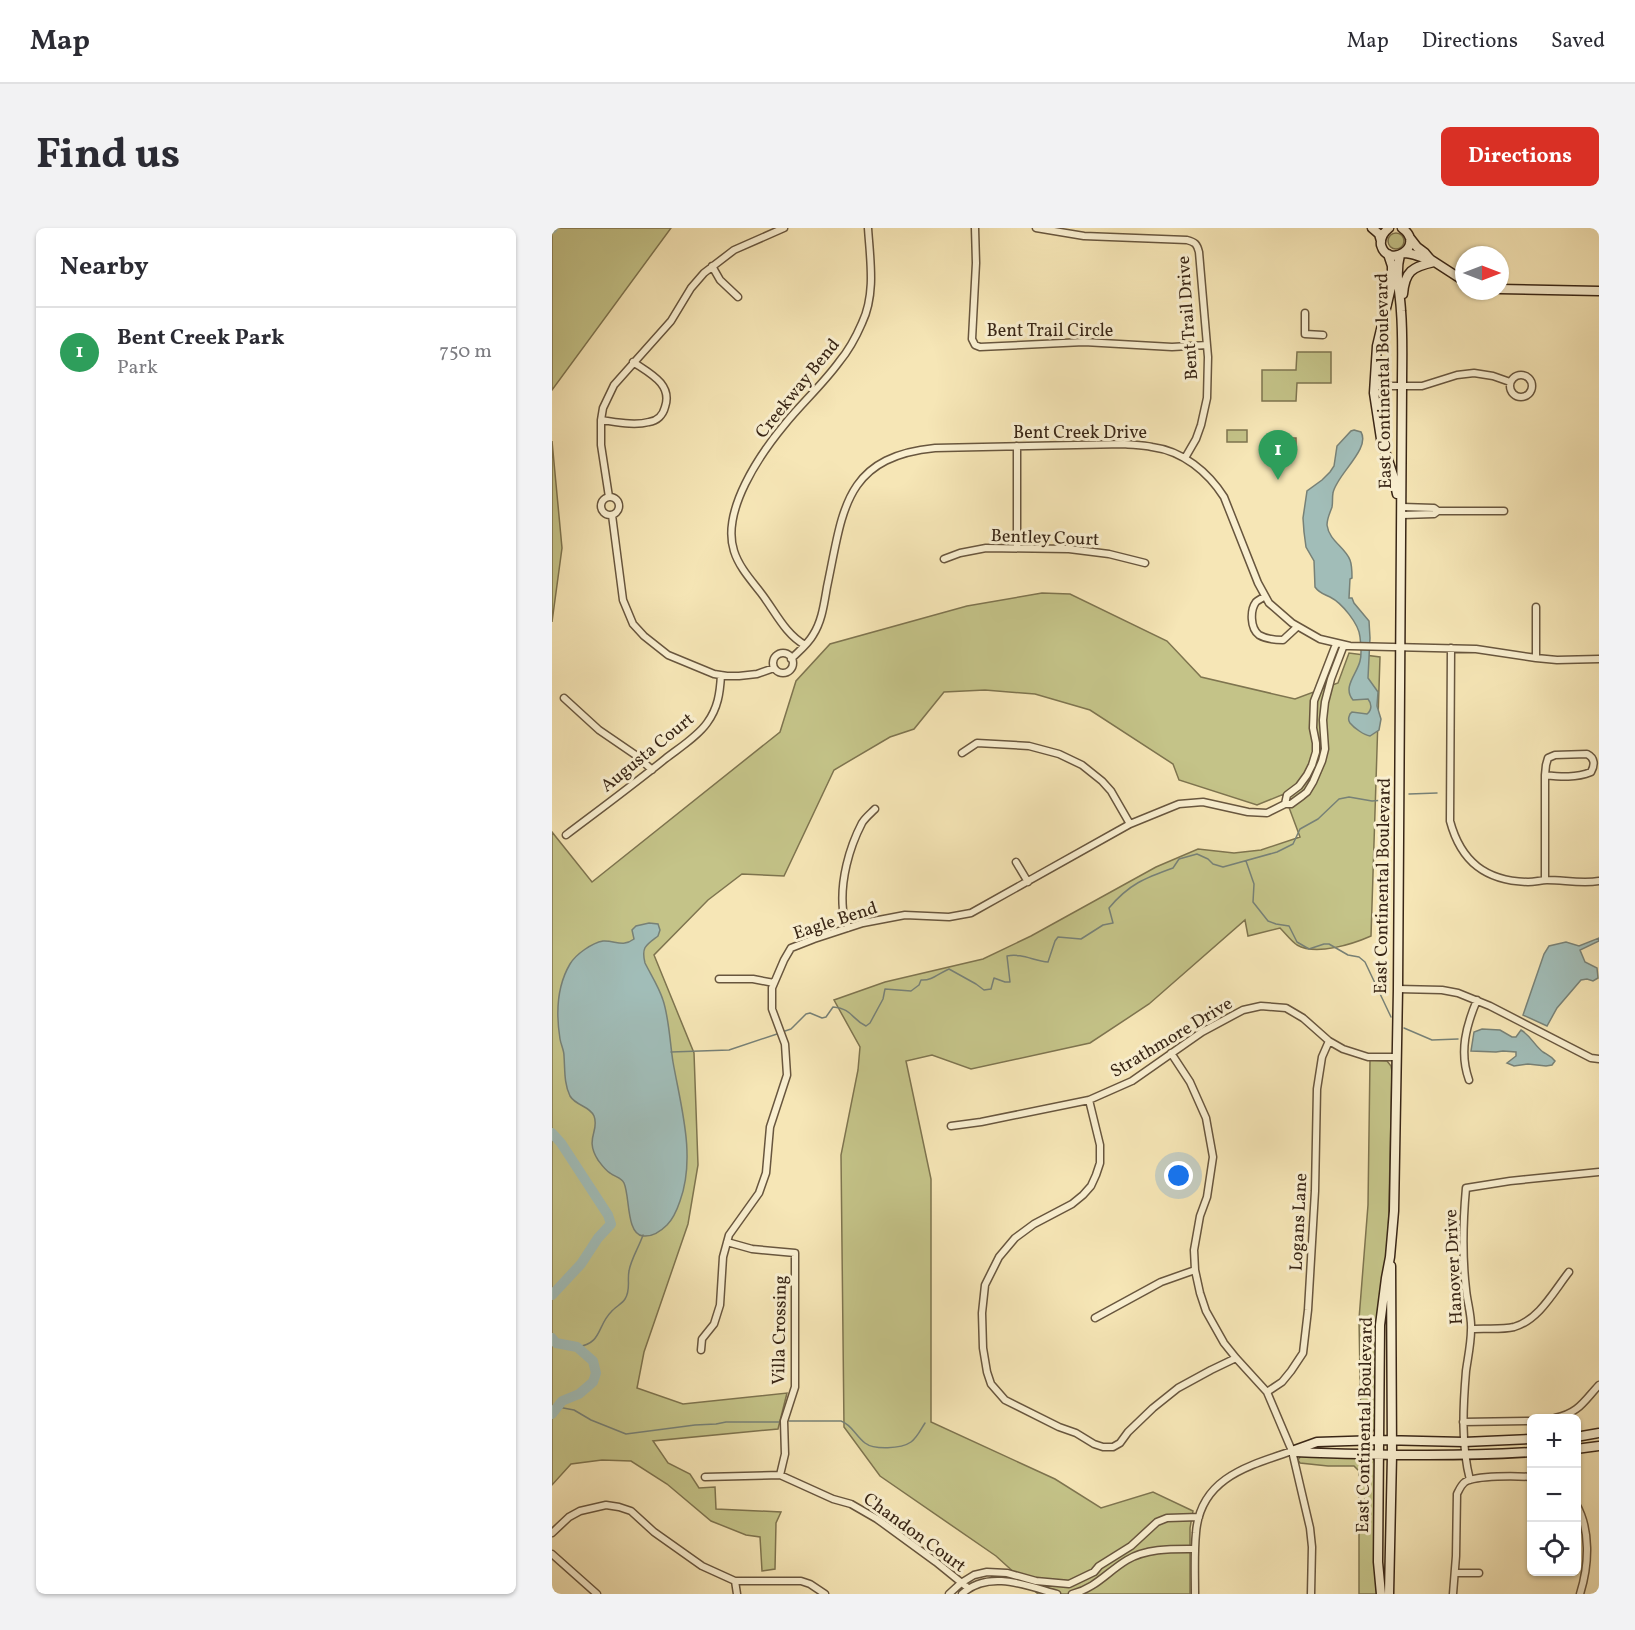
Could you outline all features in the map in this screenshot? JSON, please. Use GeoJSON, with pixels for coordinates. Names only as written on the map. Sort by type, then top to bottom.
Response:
{"type":"FeatureCollection","features":[{"type":"Feature","properties":{"kind":"main road"},"geometry":{"type":"LineString","coordinates":[[1372,228],[1379,234],[1392,266],[1392,283],[1377,346],[1375,407],[1381,440],[1402,511]]}},
{"type":"Feature","properties":{"kind":"main road"},"geometry":{"type":"LineString","coordinates":[[1381,241],[1383,233],[1389,228]]}},
{"type":"Feature","properties":{"kind":"main road"},"geometry":{"type":"LineString","coordinates":[[1406,231],[1414,244],[1432,261]]}},
{"type":"Feature","properties":{"kind":"main road","name":"East Continental Boulevard"},"geometry":{"type":"LineString","coordinates":[[1381,1594],[1378,1562],[1380,1325],[1394,1211],[1398,989],[1402,386],[1398,265],[1402,254],[1409,247],[1406,231]]}},
{"type":"Feature","properties":{"kind":"main road"},"geometry":{"type":"LineString","coordinates":[[1388,254],[1412,253],[1432,261],[1455,275]]}},
{"type":"Feature","properties":{"kind":"main road"},"geometry":{"type":"LineString","coordinates":[[1401,310],[1403,285],[1408,273],[1432,261]]}},
{"type":"Feature","properties":{"kind":"main road"},"geometry":{"type":"LineString","coordinates":[[1509,289],[1599,291]]}},
{"type":"Feature","properties":{"kind":"main road","name":"East Continental Boulevard"},"geometry":{"type":"LineString","coordinates":[[1389,1594],[1392,1455],[1390,1257]]}},
{"type":"Feature","properties":{"kind":"main road"},"geometry":{"type":"LineString","coordinates":[[1581,1436],[1599,1433]]}},
{"type":"Feature","properties":{"kind":"main road"},"geometry":{"type":"LineString","coordinates":[[1292,1452],[1317,1442],[1380,1440],[1464,1442],[1527,1439]]}},
{"type":"Feature","properties":{"kind":"main road"},"geometry":{"type":"LineString","coordinates":[[1581,1448],[1599,1446]]}},
{"type":"Feature","properties":{"kind":"main road"},"geometry":{"type":"LineString","coordinates":[[1292,1452],[1380,1455],[1527,1452]]}},
{"type":"Feature","properties":{"kind":"street"},"geometry":{"type":"LineString","coordinates":[[609,497],[601,445],[601,420],[608,394],[633,362],[667,326],[691,288],[704,273],[734,250],[784,228]]}},
{"type":"Feature","properties":{"kind":"street","name":"Creekway Bend"},"geometry":{"type":"LineString","coordinates":[[805,645],[791,635],[743,569],[734,551],[732,521],[738,499],[758,462],[785,423],[838,364],[851,346],[864,320],[870,291],[868,228]]}},
{"type":"Feature","properties":{"kind":"street","name":"Bent Trail Circle"},"geometry":{"type":"LineString","coordinates":[[975,228],[972,339],[975,345],[980,347],[1084,342],[1172,347],[1207,345]]}},
{"type":"Feature","properties":{"kind":"street","name":"Bent Trail Drive"},"geometry":{"type":"LineString","coordinates":[[1036,228],[1084,236],[1186,240],[1196,244],[1199,252],[1208,357],[1204,413],[1196,440],[1185,459]]}},
{"type":"Feature","properties":{"kind":"street"},"geometry":{"type":"LineString","coordinates":[[712,266],[720,280],[738,297]]}},
{"type":"Feature","properties":{"kind":"street"},"geometry":{"type":"LineString","coordinates":[[1305,314],[1305,334],[1323,335]]}},
{"type":"Feature","properties":{"kind":"street"},"geometry":{"type":"LineString","coordinates":[[601,420],[645,423],[655,420],[663,412],[668,394],[665,387],[653,375],[633,362]]}},
{"type":"Feature","properties":{"kind":"street"},"geometry":{"type":"LineString","coordinates":[[1374,386],[1422,386],[1456,375],[1474,373],[1510,382]]}},
{"type":"Feature","properties":{"kind":"street","name":"Bent Creek Drive"},"geometry":{"type":"LineString","coordinates":[[791,658],[812,637],[820,620],[844,512],[855,488],[864,476],[883,462],[915,450],[935,448],[1124,444],[1168,450],[1200,468],[1224,497],[1265,596],[1280,615],[1320,639],[1356,647],[1450,648],[1486,650],[1557,660],[1599,659]]}},
{"type":"Feature","properties":{"kind":"street"},"geometry":{"type":"LineString","coordinates":[[1017,446],[1017,548]]}},
{"type":"Feature","properties":{"kind":"street"},"geometry":{"type":"LineString","coordinates":[[609,497],[615,499],[619,504],[617,512],[612,515],[604,513],[601,508],[603,500],[609,497]]}},
{"type":"Feature","properties":{"kind":"street","name":"East Continental Boulevard"},"geometry":{"type":"LineString","coordinates":[[1402,511],[1434,514],[1438,511],[1504,511]]}},
{"type":"Feature","properties":{"kind":"street"},"geometry":{"type":"LineString","coordinates":[[612,515],[623,600],[633,624],[650,642],[669,655],[714,674],[739,676],[757,674],[774,668]]}},
{"type":"Feature","properties":{"kind":"street","name":"Bentley Court"},"geometry":{"type":"LineString","coordinates":[[944,559],[986,548],[1069,549],[1109,554],[1145,563]]}},
{"type":"Feature","properties":{"kind":"street"},"geometry":{"type":"LineString","coordinates":[[1265,596],[1257,601],[1252,611],[1252,624],[1259,635],[1273,640],[1283,639],[1297,627]]}},
{"type":"Feature","properties":{"kind":"street"},"geometry":{"type":"LineString","coordinates":[[1536,607],[1536,658]]}},
{"type":"Feature","properties":{"kind":"street"},"geometry":{"type":"LineString","coordinates":[[1285,804],[1287,795],[1299,786],[1312,765],[1316,752],[1313,728],[1314,701],[1340,644]]}},
{"type":"Feature","properties":{"kind":"street","name":"Eagle Bend"},"geometry":{"type":"LineString","coordinates":[[700,1350],[702,1339],[714,1324],[720,1305],[723,1257],[729,1235],[759,1193],[766,1173],[770,1127],[787,1075],[785,1044],[772,1009],[772,988],[791,948],[863,923],[905,915],[949,917],[971,913],[1130,824],[1179,804],[1203,802],[1267,813],[1285,804],[1291,804],[1307,792],[1318,771],[1324,749],[1323,720],[1327,692],[1340,644]]}},
{"type":"Feature","properties":{"kind":"street"},"geometry":{"type":"LineString","coordinates":[[1450,648],[1450,821],[1456,841],[1471,862],[1491,875],[1530,882],[1599,881]]}},
{"type":"Feature","properties":{"kind":"street"},"geometry":{"type":"LineString","coordinates":[[779,654],[786,654],[791,658],[792,665],[786,673],[779,673],[774,668],[774,659],[779,654]]}},
{"type":"Feature","properties":{"kind":"street","name":"Augusta Court"},"geometry":{"type":"LineString","coordinates":[[566,835],[652,770],[706,725],[719,697],[721,675]]}},
{"type":"Feature","properties":{"kind":"street"},"geometry":{"type":"LineString","coordinates":[[564,698],[599,730],[637,756],[652,770]]}},
{"type":"Feature","properties":{"kind":"street"},"geometry":{"type":"LineString","coordinates":[[962,753],[977,743],[1029,746],[1059,754],[1082,765],[1102,781],[1130,824]]}},
{"type":"Feature","properties":{"kind":"street"},"geometry":{"type":"LineString","coordinates":[[1545,775],[1566,777],[1584,775],[1591,772],[1594,762],[1587,754],[1555,755],[1548,758],[1545,775],[1545,880]]}},
{"type":"Feature","properties":{"kind":"street"},"geometry":{"type":"LineString","coordinates":[[849,928],[843,911],[845,873],[851,850],[863,821],[875,809]]}},
{"type":"Feature","properties":{"kind":"street"},"geometry":{"type":"LineString","coordinates":[[1016,862],[1028,882]]}},
{"type":"Feature","properties":{"kind":"street"},"geometry":{"type":"LineString","coordinates":[[719,979],[733,977],[774,983]]}},
{"type":"Feature","properties":{"kind":"street"},"geometry":{"type":"LineString","coordinates":[[1398,989],[1442,990],[1458,993],[1477,1000],[1591,1059],[1599,1059]]}},
{"type":"Feature","properties":{"kind":"street"},"geometry":{"type":"LineString","coordinates":[[1469,1080],[1464,1059],[1464,1046],[1470,1017],[1477,1000]]}},
{"type":"Feature","properties":{"kind":"street","name":"Strathmore Drive"},"geometry":{"type":"LineString","coordinates":[[951,1126],[1089,1100],[1132,1081],[1202,1032],[1243,1010],[1261,1006],[1286,1008],[1303,1018],[1329,1041],[1343,1049],[1368,1057],[1396,1057]]}},
{"type":"Feature","properties":{"kind":"street","name":"Logans Lane"},"geometry":{"type":"LineString","coordinates":[[1267,1392],[1282,1382],[1303,1353],[1308,1310],[1315,1191],[1317,1089],[1322,1057],[1329,1041]]}},
{"type":"Feature","properties":{"kind":"street"},"geometry":{"type":"LineString","coordinates":[[1171,1053],[1199,1100],[1206,1118],[1213,1157],[1207,1197],[1200,1216],[1194,1250],[1200,1293],[1206,1311],[1224,1343],[1267,1392],[1292,1452],[1310,1528],[1311,1594]]}},
{"type":"Feature","properties":{"kind":"street"},"geometry":{"type":"LineString","coordinates":[[1089,1100],[1100,1145],[1100,1163],[1091,1186],[1072,1204],[1034,1224],[1015,1238],[999,1257],[986,1285],[982,1313],[983,1348],[991,1384],[1005,1400],[1076,1433],[1094,1444],[1113,1447],[1120,1443],[1153,1408],[1178,1388],[1236,1358]]}},
{"type":"Feature","properties":{"kind":"street","name":"Hanover Drive"},"geometry":{"type":"LineString","coordinates":[[1470,1480],[1464,1454],[1463,1422],[1466,1371],[1472,1329],[1464,1258],[1466,1188],[1599,1172]]}},
{"type":"Feature","properties":{"kind":"street","name":"Villa Crossing"},"geometry":{"type":"LineString","coordinates":[[727,1242],[752,1249],[795,1253],[795,1387],[784,1421],[785,1454],[780,1475]]}},
{"type":"Feature","properties":{"kind":"street"},"geometry":{"type":"LineString","coordinates":[[1095,1318],[1161,1282],[1195,1270]]}},
{"type":"Feature","properties":{"kind":"street"},"geometry":{"type":"LineString","coordinates":[[1472,1329],[1511,1328],[1523,1324],[1542,1307],[1569,1272]]}},
{"type":"Feature","properties":{"kind":"street"},"geometry":{"type":"LineString","coordinates":[[1570,1414],[1578,1409],[1599,1384]]}},
{"type":"Feature","properties":{"kind":"street"},"geometry":{"type":"LineString","coordinates":[[1463,1422],[1527,1421]]}},
{"type":"Feature","properties":{"kind":"street"},"geometry":{"type":"LineString","coordinates":[[1194,1594],[1196,1531],[1199,1517],[1212,1490],[1231,1475],[1247,1467],[1292,1452]]}},
{"type":"Feature","properties":{"kind":"street","name":"Chandon Court"},"geometry":{"type":"LineString","coordinates":[[705,1477],[780,1475],[833,1499],[851,1504],[936,1562],[968,1588]]}},
{"type":"Feature","properties":{"kind":"street"},"geometry":{"type":"LineString","coordinates":[[1453,1594],[1457,1494],[1461,1487],[1470,1480],[1482,1478],[1527,1478]]}},
{"type":"Feature","properties":{"kind":"street"},"geometry":{"type":"LineString","coordinates":[[552,1533],[569,1517],[580,1511],[606,1505],[619,1506],[631,1511],[654,1532],[702,1566],[735,1581],[801,1581],[825,1594]]}},
{"type":"Feature","properties":{"kind":"street"},"geometry":{"type":"LineString","coordinates":[[1580,1594],[1587,1548],[1581,1515]]}},
{"type":"Feature","properties":{"kind":"street"},"geometry":{"type":"LineString","coordinates":[[949,1594],[974,1575],[987,1572],[1007,1573],[1036,1581],[1069,1584],[1094,1572],[1099,1566],[1131,1546],[1158,1522],[1167,1518],[1199,1517]]}},
{"type":"Feature","properties":{"kind":"street"},"geometry":{"type":"LineString","coordinates":[[1072,1594],[1096,1584],[1106,1573],[1136,1555],[1160,1550],[1195,1549]]}},
{"type":"Feature","properties":{"kind":"street"},"geometry":{"type":"LineString","coordinates":[[552,1554],[597,1594]]}},
{"type":"Feature","properties":{"kind":"street"},"geometry":{"type":"LineString","coordinates":[[1455,1573],[1479,1573]]}},
{"type":"Feature","properties":{"kind":"street"},"geometry":{"type":"LineString","coordinates":[[735,1581],[737,1594]]}},
{"type":"Feature","properties":{"kind":"street"},"geometry":{"type":"LineString","coordinates":[[962,1594],[968,1588],[998,1581],[1010,1581],[1057,1594]]}},
{"type":"Feature","properties":{"kind":"shaded area"},"geometry":{"type":"Polygon","coordinates":[[[552,228],[671,228],[552,390],[552,228]]]}},
{"type":"Feature","properties":{"kind":"shaded area"},"geometry":{"type":"Polygon","coordinates":[[[1396,233],[1404,241],[1396,249],[1388,241],[1396,233]]]}},
{"type":"Feature","properties":{"kind":"shaded area"},"geometry":{"type":"Polygon","coordinates":[[[1297,352],[1331,352],[1331,383],[1297,383],[1296,401],[1262,401],[1262,370],[1296,370],[1297,352]]]}},
{"type":"Feature","properties":{"kind":"shaded area"},"geometry":{"type":"Polygon","coordinates":[[[1227,430],[1247,430],[1247,442],[1227,442],[1227,430]]]}},
{"type":"Feature","properties":{"kind":"shaded area"},"geometry":{"type":"Polygon","coordinates":[[[1279,438],[1296,438],[1296,451],[1279,451],[1279,438]]]}},
{"type":"Feature","properties":{"kind":"shaded area"},"geometry":{"type":"Polygon","coordinates":[[[552,441],[562,548],[552,622],[552,441]]]}},
{"type":"Feature","properties":{"kind":"shaded area"},"geometry":{"type":"Polygon","coordinates":[[[1042,593],[1070,594],[1167,641],[1201,677],[1295,699],[1338,683],[1349,653],[1380,657],[1371,936],[1324,949],[1305,948],[1297,945],[1280,928],[1248,936],[1245,920],[1149,1004],[1090,1043],[971,1069],[932,1055],[906,1061],[931,1179],[931,1422],[1055,1479],[1101,1508],[1153,1492],[1193,1511],[1190,1528],[1190,1594],[1038,1594],[996,1556],[880,1476],[844,1427],[841,1155],[858,1070],[860,1047],[834,1000],[885,982],[983,959],[1031,936],[1156,867],[1198,849],[1234,853],[1261,850],[1300,837],[1284,794],[1257,805],[1179,780],[1173,764],[1090,710],[1035,694],[985,690],[944,692],[914,729],[890,737],[834,770],[784,876],[742,874],[708,900],[654,955],[694,1053],[698,1165],[688,1224],[644,1352],[637,1388],[683,1404],[787,1393],[778,1429],[653,1441],[668,1463],[690,1474],[699,1488],[715,1487],[716,1509],[781,1512],[776,1523],[775,1569],[762,1571],[760,1537],[746,1535],[711,1521],[667,1484],[631,1461],[602,1460],[571,1464],[552,1485],[552,832],[592,882],[780,732],[796,681],[830,644],[967,606],[1042,593]]]}},
{"type":"Feature","properties":{"kind":"shaded area"},"geometry":{"type":"Polygon","coordinates":[[[1370,1060],[1387,1061],[1392,1072],[1388,1246],[1376,1428],[1369,1435],[1361,1435],[1359,1319],[1368,1205],[1370,1060]]]}},
{"type":"Feature","properties":{"kind":"shaded area"},"geometry":{"type":"Polygon","coordinates":[[[1302,1454],[1372,1456],[1375,1463],[1377,1594],[1359,1594],[1359,1471],[1354,1466],[1300,1463],[1298,1460],[1302,1454]]]}},
{"type":"Feature","properties":{"kind":"water"},"geometry":{"type":"Polygon","coordinates":[[[1354,430],[1361,432],[1363,439],[1357,454],[1335,486],[1327,525],[1328,531],[1351,562],[1352,578],[1350,579],[1349,598],[1352,598],[1369,621],[1368,678],[1378,692],[1377,706],[1381,719],[1379,730],[1370,736],[1357,729],[1348,719],[1352,712],[1367,714],[1371,707],[1368,699],[1353,700],[1349,690],[1361,658],[1359,632],[1345,609],[1315,587],[1314,561],[1306,547],[1303,518],[1307,491],[1330,472],[1334,466],[1337,446],[1354,430]]]}},
{"type":"Feature","properties":{"kind":"water"},"geometry":{"type":"Polygon","coordinates":[[[649,923],[658,924],[660,930],[658,936],[644,950],[644,958],[661,995],[667,1015],[686,1132],[687,1167],[685,1184],[673,1217],[653,1235],[643,1236],[638,1234],[631,1222],[624,1183],[605,1169],[594,1152],[592,1140],[595,1126],[594,1116],[576,1102],[568,1091],[564,1054],[560,1041],[558,1010],[562,981],[576,956],[599,942],[630,942],[634,939],[632,930],[636,926],[649,923]]]}},
{"type":"Feature","properties":{"kind":"water"},"geometry":{"type":"Polygon","coordinates":[[[1599,938],[1599,941],[1580,950],[1585,962],[1597,968],[1598,978],[1593,981],[1581,980],[1557,1008],[1547,1026],[1523,1015],[1544,954],[1549,946],[1566,942],[1579,946],[1599,938]]]}},
{"type":"Feature","properties":{"kind":"water"},"geometry":{"type":"Polygon","coordinates":[[[1482,1029],[1500,1030],[1512,1037],[1516,1037],[1521,1030],[1555,1061],[1552,1065],[1546,1066],[1528,1064],[1514,1066],[1507,1063],[1516,1056],[1516,1052],[1471,1051],[1474,1032],[1482,1029]]]}},
{"type":"Feature","properties":{"kind":"waterway"},"geometry":{"type":"LineString","coordinates":[[1409,794],[1437,793]]}},
{"type":"Feature","properties":{"kind":"waterway"},"geometry":{"type":"LineString","coordinates":[[782,1032],[791,1029],[806,1014],[826,1017],[833,1007],[848,1012],[866,1026],[883,999],[885,989],[911,991],[919,985],[921,980],[932,978],[949,969],[984,990],[991,989],[994,978],[1010,982],[1007,956],[1048,962],[1058,937],[1081,939],[1103,925],[1113,923],[1109,908],[1116,900],[1138,883],[1173,868],[1179,859],[1197,854],[1223,867],[1277,852],[1293,844],[1300,829],[1318,819],[1339,799],[1349,797],[1372,801],[1385,800]]}},
{"type":"Feature","properties":{"kind":"waterway"},"geometry":{"type":"LineString","coordinates":[[1246,861],[1254,884],[1253,902],[1268,921],[1289,926],[1297,942],[1309,949],[1329,944],[1348,955],[1359,957],[1365,962],[1391,1017]]}},
{"type":"Feature","properties":{"kind":"waterway"},"geometry":{"type":"LineString","coordinates":[[1404,1028],[1432,1040],[1458,1039]]}},
{"type":"Feature","properties":{"kind":"waterway"},"geometry":{"type":"LineString","coordinates":[[671,1052],[729,1050],[777,1034]]}},
{"type":"Feature","properties":{"kind":"waterway"},"geometry":{"type":"LineString","coordinates":[[552,1133],[608,1215],[611,1224],[598,1238],[581,1264],[552,1295]]}},
{"type":"Feature","properties":{"kind":"waterway"},"geometry":{"type":"LineString","coordinates":[[577,1347],[591,1342],[607,1317],[625,1299],[628,1292],[630,1266],[643,1235]]}},
{"type":"Feature","properties":{"kind":"waterway"},"geometry":{"type":"LineString","coordinates":[[552,1338],[556,1343],[577,1347],[593,1361],[596,1373],[593,1382],[579,1394],[562,1401],[552,1414]]}},
{"type":"Feature","properties":{"kind":"waterway"},"geometry":{"type":"LineString","coordinates":[[558,1407],[574,1410],[591,1420],[626,1434],[726,1422],[779,1422]]}},
{"type":"Feature","properties":{"kind":"waterway"},"geometry":{"type":"LineString","coordinates":[[789,1421],[841,1421],[865,1443],[888,1448],[911,1442],[925,1423]]}},
{"type":"Feature","properties":{"kind":"place","name":"Bent Creek Park"},"geometry":{"type":"Point","coordinates":[1278,480]}}]}
